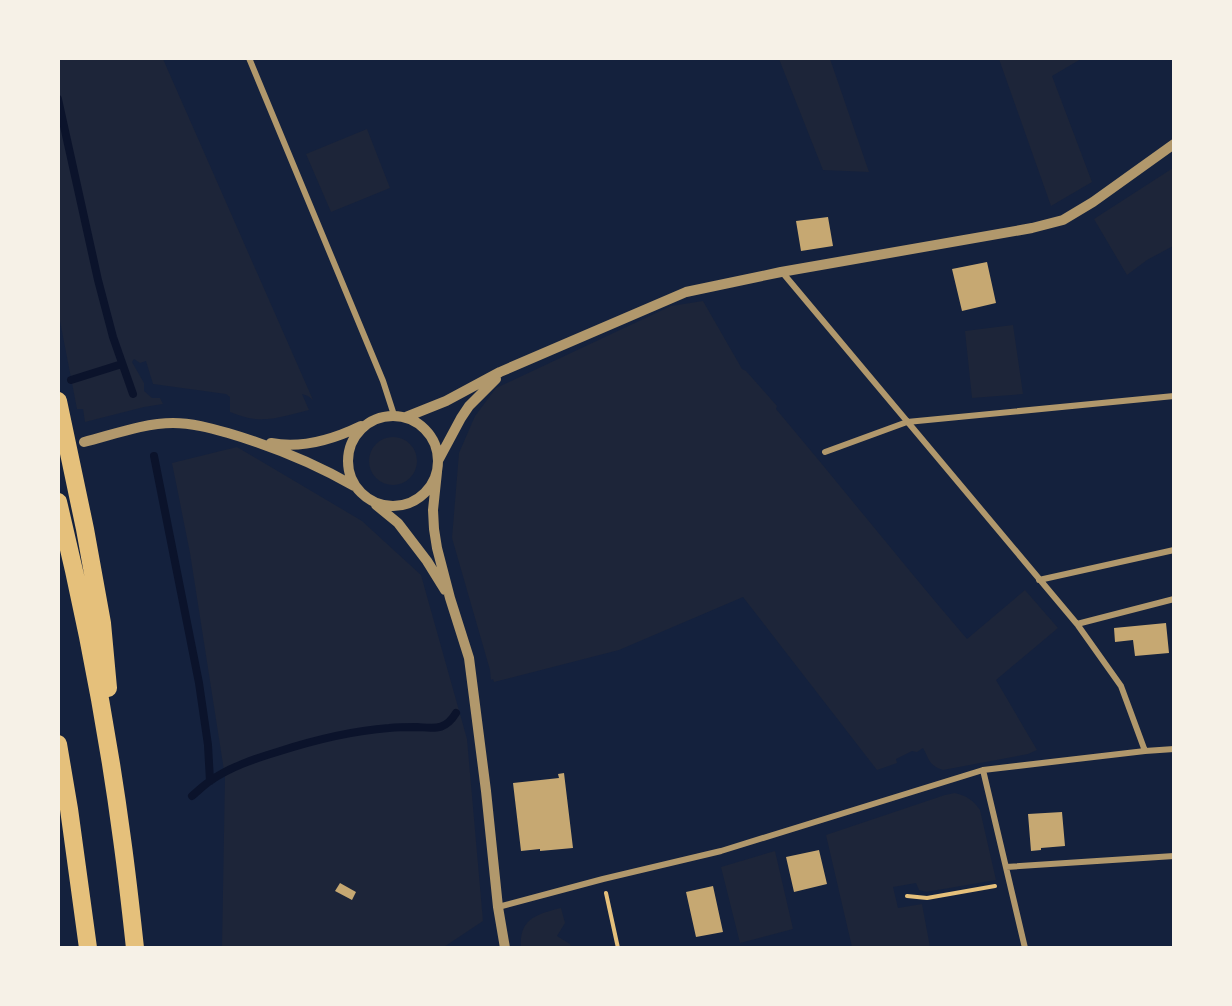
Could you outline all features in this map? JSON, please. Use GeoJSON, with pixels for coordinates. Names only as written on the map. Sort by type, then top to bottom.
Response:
{"type":"FeatureCollection","features":[{"type":"Feature","properties":{"kind":"highway"},"geometry":{"type":"LineString","coordinates":[[58,401],[102,623],[110,704],[111,765]]}},
{"type":"Feature","properties":{"kind":"highway"},"geometry":{"type":"LineString","coordinates":[[58,502],[84,617],[111,765],[135,948]]}},
{"type":"Feature","properties":{"kind":"highway"},"geometry":{"type":"LineString","coordinates":[[58,744],[88,948]]}},
{"type":"Feature","properties":{"kind":"street"},"geometry":{"type":"LineString","coordinates":[[249,58],[384,381],[394,415]]}},
{"type":"Feature","properties":{"kind":"street"},"geometry":{"type":"LineString","coordinates":[[406,417],[446,401],[513,366],[686,292],[781,272],[1032,228],[1063,220],[1093,202],[1173,144]]}},
{"type":"Feature","properties":{"kind":"street"},"geometry":{"type":"LineString","coordinates":[[781,272],[1077,624],[1121,686],[1145,751]]}},
{"type":"Feature","properties":{"kind":"street"},"geometry":{"type":"LineString","coordinates":[[505,948],[498,907],[469,658],[437,548],[433,510],[439,459],[461,418],[489,385],[513,366]]}},
{"type":"Feature","properties":{"kind":"street"},"geometry":{"type":"LineString","coordinates":[[825,452],[907,422],[1173,396]]}},
{"type":"Feature","properties":{"kind":"street"},"geometry":{"type":"LineString","coordinates":[[84,442],[157,424],[173,423],[206,427],[276,444],[315,442],[342,435],[371,421],[394,415],[406,417],[425,429],[432,437],[439,459]]}},
{"type":"Feature","properties":{"kind":"street"},"geometry":{"type":"LineString","coordinates":[[354,486],[349,472],[348,457],[351,442],[359,430],[371,421]]}},
{"type":"Feature","properties":{"kind":"street"},"geometry":{"type":"LineString","coordinates":[[253,440],[311,463],[354,486],[398,523],[427,561],[450,598]]}},
{"type":"Feature","properties":{"kind":"street"},"geometry":{"type":"LineString","coordinates":[[372,501],[385,506],[398,507],[411,503],[432,485],[437,472]]}},
{"type":"Feature","properties":{"kind":"street"},"geometry":{"type":"LineString","coordinates":[[1039,580],[1173,550]]}},
{"type":"Feature","properties":{"kind":"street"},"geometry":{"type":"LineString","coordinates":[[1077,624],[1173,599]]}},
{"type":"Feature","properties":{"kind":"street"},"geometry":{"type":"LineString","coordinates":[[498,907],[721,851],[983,770],[1173,749]]}},
{"type":"Feature","properties":{"kind":"street"},"geometry":{"type":"LineString","coordinates":[[983,770],[1025,948]]}},
{"type":"Feature","properties":{"kind":"street"},"geometry":{"type":"LineString","coordinates":[[1006,867],[1173,856]]}},
{"type":"Feature","properties":{"kind":"path"},"geometry":{"type":"LineString","coordinates":[[603,879],[618,948]]}},
{"type":"Feature","properties":{"kind":"path"},"geometry":{"type":"LineString","coordinates":[[907,896],[927,898],[1010,883]]}},
{"type":"Feature","properties":{"kind":"shaded area"},"geometry":{"type":"Polygon","coordinates":[[[58,59],[163,59],[313,400],[302,394],[309,410],[268,419],[242,416],[230,412],[230,397],[226,394],[153,384],[146,361],[140,363],[134,359],[132,362],[144,383],[144,391],[152,398],[160,398],[163,404],[85,422],[83,409],[77,409],[59,316],[58,59]]]}},
{"type":"Feature","properties":{"kind":"shaded area"},"geometry":{"type":"Polygon","coordinates":[[[779,59],[830,59],[869,172],[823,170],[779,59]]]}},
{"type":"Feature","properties":{"kind":"shaded area"},"geometry":{"type":"Polygon","coordinates":[[[999,59],[1081,59],[1052,76],[1092,182],[1051,206],[999,59]]]}},
{"type":"Feature","properties":{"kind":"shaded area"},"geometry":{"type":"Polygon","coordinates":[[[367,129],[390,188],[331,212],[306,154],[367,129]]]}},
{"type":"Feature","properties":{"kind":"shaded area"},"geometry":{"type":"Polygon","coordinates":[[[1173,168],[1173,246],[1147,260],[1127,275],[1094,219],[1173,168]]]}},
{"type":"Feature","properties":{"kind":"shaded area"},"geometry":{"type":"Polygon","coordinates":[[[703,301],[742,369],[777,406],[776,409],[967,639],[1025,590],[1058,628],[996,680],[1037,750],[1028,754],[943,770],[932,764],[923,748],[896,759],[897,763],[877,770],[743,597],[619,650],[494,682],[493,679],[491,680],[452,538],[459,453],[475,416],[496,388],[671,306],[703,301]]]}},
{"type":"Feature","properties":{"kind":"shaded area"},"geometry":{"type":"Polygon","coordinates":[[[1013,325],[1023,394],[972,398],[965,331],[1013,325]]]}},
{"type":"Feature","properties":{"kind":"shaded area"},"geometry":{"type":"Polygon","coordinates":[[[388,437],[398,437],[413,447],[417,461],[416,470],[407,481],[398,485],[388,485],[373,475],[369,466],[369,456],[379,441],[388,437]]]}},
{"type":"Feature","properties":{"kind":"shaded area"},"geometry":{"type":"Polygon","coordinates":[[[237,447],[362,521],[421,575],[467,739],[483,921],[444,947],[222,947],[225,777],[190,553],[172,463],[237,447]]]}},
{"type":"Feature","properties":{"kind":"shaded area"},"geometry":{"type":"Polygon","coordinates":[[[955,793],[969,799],[980,810],[996,880],[926,892],[919,890],[916,883],[893,887],[898,908],[922,904],[930,947],[852,947],[826,835],[955,793]]]}},
{"type":"Feature","properties":{"kind":"shaded area"},"geometry":{"type":"Polygon","coordinates":[[[775,851],[793,929],[740,943],[721,867],[775,851]]]}},
{"type":"Feature","properties":{"kind":"shaded area"},"geometry":{"type":"Polygon","coordinates":[[[561,908],[565,923],[557,936],[571,947],[521,947],[521,937],[527,923],[538,915],[561,908]]]}},
{"type":"Feature","properties":{"kind":"building"},"geometry":{"type":"Polygon","coordinates":[[[828,217],[833,246],[801,251],[796,221],[828,217]]]}},
{"type":"Feature","properties":{"kind":"building"},"geometry":{"type":"Polygon","coordinates":[[[987,262],[996,303],[962,311],[952,269],[987,262]]]}},
{"type":"Feature","properties":{"kind":"building"},"geometry":{"type":"Polygon","coordinates":[[[1166,623],[1169,653],[1135,656],[1133,640],[1115,642],[1114,628],[1166,623]]]}},
{"type":"Feature","properties":{"kind":"building"},"geometry":{"type":"Polygon","coordinates":[[[564,773],[573,848],[521,851],[513,783],[559,778],[558,774],[564,773]]]}},
{"type":"Feature","properties":{"kind":"building"},"geometry":{"type":"Polygon","coordinates":[[[1062,812],[1065,846],[1031,851],[1028,814],[1062,812]]]}},
{"type":"Feature","properties":{"kind":"building"},"geometry":{"type":"Polygon","coordinates":[[[819,850],[827,884],[794,892],[786,857],[819,850]]]}},
{"type":"Feature","properties":{"kind":"building"},"geometry":{"type":"Polygon","coordinates":[[[340,883],[356,892],[352,900],[335,891],[340,883]]]}},
{"type":"Feature","properties":{"kind":"building"},"geometry":{"type":"Polygon","coordinates":[[[713,886],[723,932],[696,937],[686,892],[713,886]]]}},
{"type":"Feature","properties":{"kind":"waterway"},"geometry":{"type":"LineString","coordinates":[[58,99],[98,280],[113,337],[133,394]]}},
{"type":"Feature","properties":{"kind":"waterway"},"geometry":{"type":"LineString","coordinates":[[71,380],[122,364]]}},
{"type":"Feature","properties":{"kind":"waterway"},"geometry":{"type":"LineString","coordinates":[[154,456],[199,683],[208,745],[210,781]]}},
{"type":"Feature","properties":{"kind":"waterway"},"geometry":{"type":"LineString","coordinates":[[192,796],[226,772],[268,755],[318,740],[360,731],[396,727],[444,726],[456,713]]}}]}
